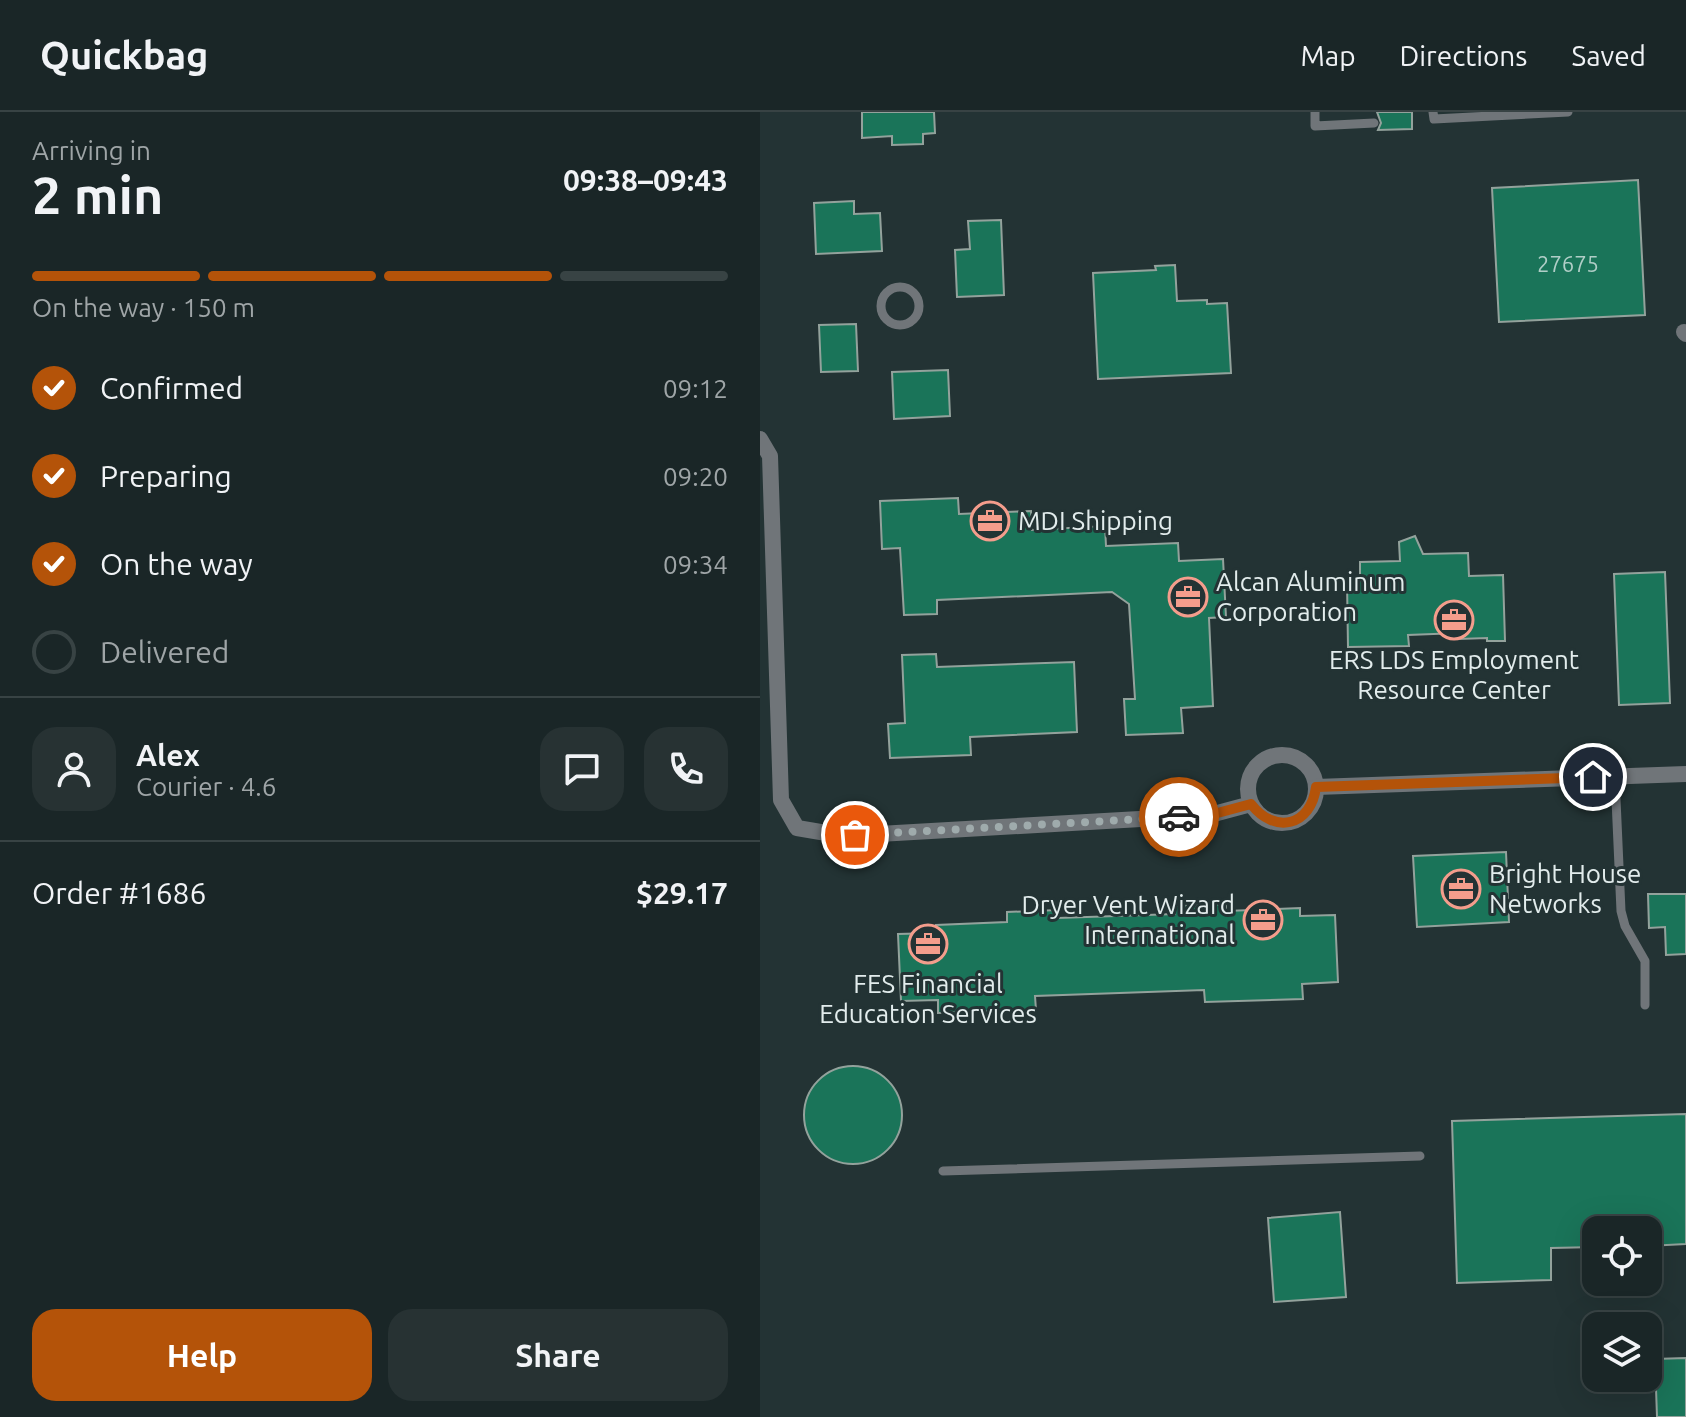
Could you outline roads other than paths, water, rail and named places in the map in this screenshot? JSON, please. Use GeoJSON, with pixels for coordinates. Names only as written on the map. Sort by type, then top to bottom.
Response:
{"type":"FeatureCollection","features":[{"type":"Feature","properties":{"kind":"street"},"geometry":{"type":"LineString","coordinates":[[760,439],[770,456],[781,800],[797,828],[844,836],[1210,815],[1251,804]]}},
{"type":"Feature","properties":{"kind":"street"},"geometry":{"type":"LineString","coordinates":[[1280,755],[1293,757],[1304,763],[1313,774],[1316,787],[1314,800],[1308,812],[1297,820],[1284,823],[1271,821],[1259,815],[1251,804],[1249,778],[1267,758],[1280,755]]}},
{"type":"Feature","properties":{"kind":"street"},"geometry":{"type":"LineString","coordinates":[[1316,787],[1686,774]]}},
{"type":"Feature","properties":{"kind":"lane"},"geometry":{"type":"LineString","coordinates":[[1315,112],[1315,126],[1374,123]]}},
{"type":"Feature","properties":{"kind":"lane"},"geometry":{"type":"LineString","coordinates":[[1433,112],[1434,119],[1568,112]]}},
{"type":"Feature","properties":{"kind":"lane"},"geometry":{"type":"LineString","coordinates":[[900,287],[913,293],[919,307],[913,320],[900,326],[886,320],[880,307],[886,293],[900,287]]}},
{"type":"Feature","properties":{"kind":"lane"},"geometry":{"type":"LineString","coordinates":[[1615,777],[1621,911],[1625,926],[1645,961],[1645,1005]]}},
{"type":"Feature","properties":{"kind":"lane"},"geometry":{"type":"LineString","coordinates":[[943,1171],[1420,1156]]}},
{"type":"Feature","properties":{"kind":"place","name":"MDI Shipping"},"geometry":{"type":"Point","coordinates":[990,521]}},
{"type":"Feature","properties":{"kind":"place","name":"Alcan Aluminum Corporation"},"geometry":{"type":"Point","coordinates":[1188,597]}},
{"type":"Feature","properties":{"kind":"place","name":"ERS LDS Employment Resource Center"},"geometry":{"type":"Point","coordinates":[1454,620]}},
{"type":"Feature","properties":{"kind":"place","name":"Bright House Networks"},"geometry":{"type":"Point","coordinates":[1461,889]}},
{"type":"Feature","properties":{"kind":"place","name":"Dryer Vent Wizard International"},"geometry":{"type":"Point","coordinates":[1263,920]}},
{"type":"Feature","properties":{"kind":"place","name":"FES Financial Education Services"},"geometry":{"type":"Point","coordinates":[928,944]}}]}
